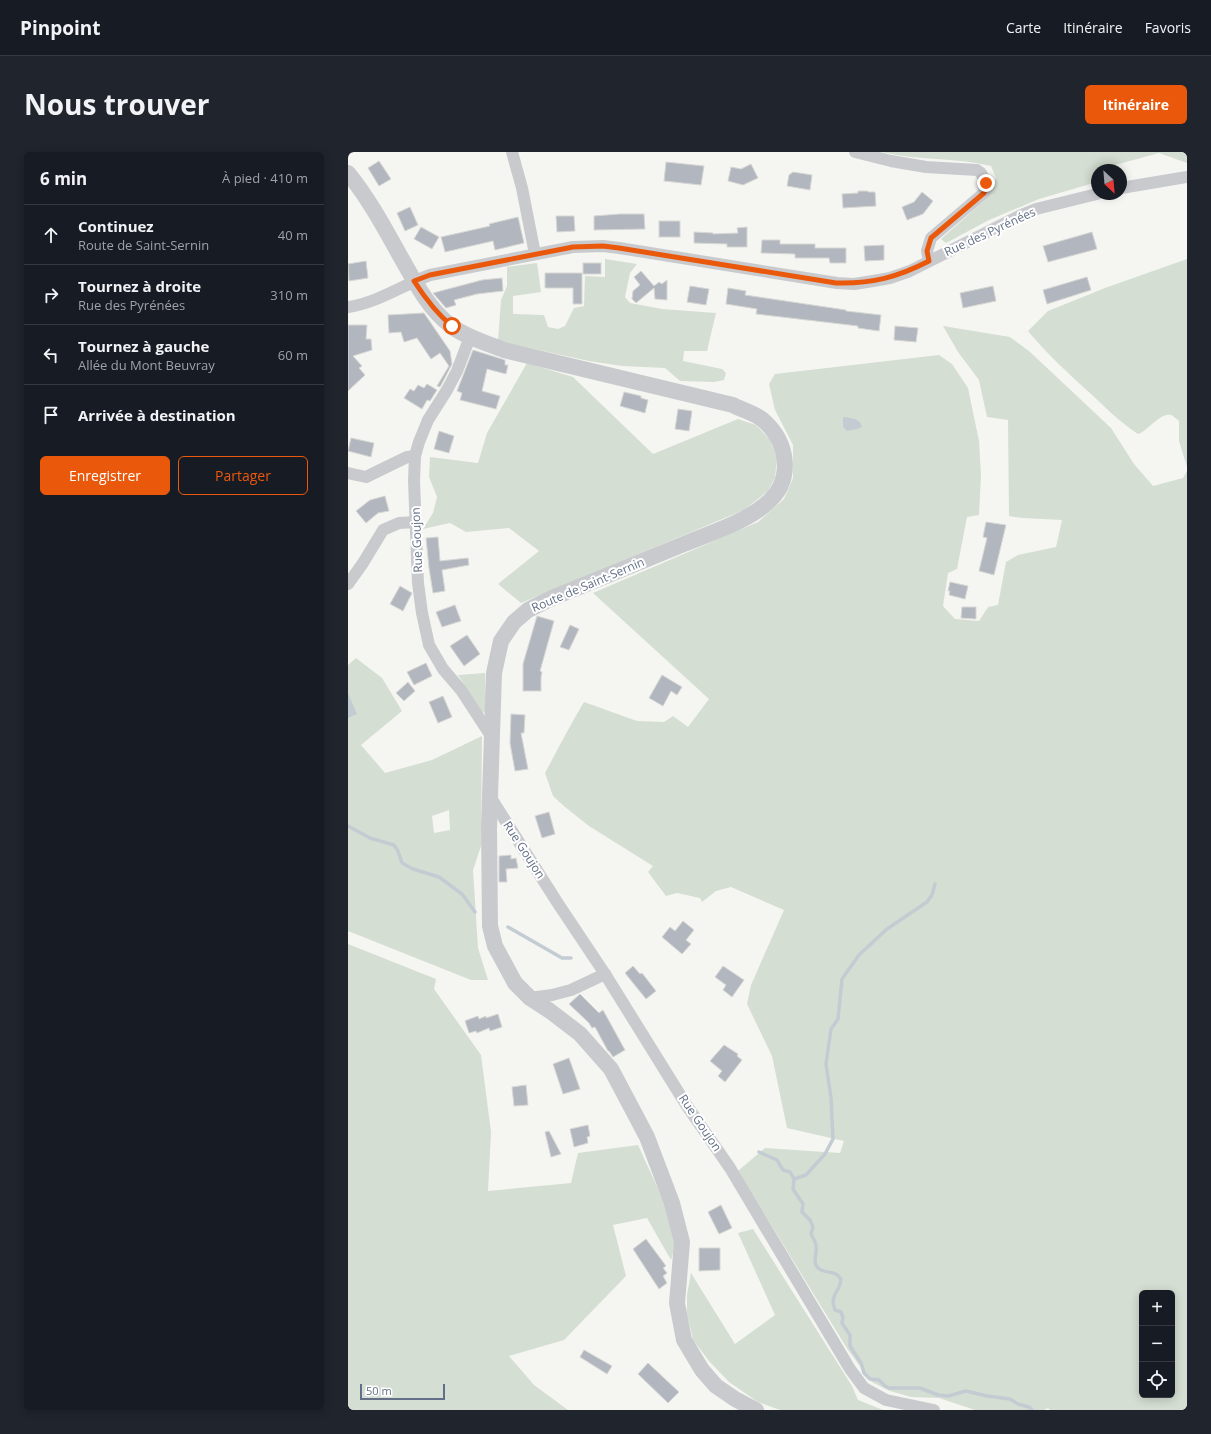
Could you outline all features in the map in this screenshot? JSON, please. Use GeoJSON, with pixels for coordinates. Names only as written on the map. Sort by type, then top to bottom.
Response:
{"type":"FeatureCollection","features":[{"type":"Feature","properties":{"kind":"street"},"geometry":{"type":"LineString","coordinates":[[512,152],[522,188],[536,254]]}},
{"type":"Feature","properties":{"kind":"street"},"geometry":{"type":"LineString","coordinates":[[855,152],[891,161],[926,167],[969,168],[982,173],[986,183],[984,193],[931,238],[927,251],[929,261]]}},
{"type":"Feature","properties":{"kind":"street","name":"Route de Saint-Sernin"},"geometry":{"type":"LineString","coordinates":[[348,173],[371,204],[426,301],[452,326],[470,337],[504,350],[733,405],[761,419],[771,428],[782,447],[786,466],[779,489],[767,504],[756,512],[726,527],[552,598],[528,610],[514,622],[501,641],[494,673],[491,736],[491,798],[489,835],[490,926],[495,946],[515,984],[530,998],[550,1010],[580,1034],[611,1069],[647,1137],[672,1203],[682,1242],[677,1303],[684,1340],[702,1370],[716,1386],[735,1400],[756,1410]]}},
{"type":"Feature","properties":{"kind":"street"},"geometry":{"type":"LineString","coordinates":[[1127,187],[1187,177]]}},
{"type":"Feature","properties":{"kind":"street","name":"Rue des Pyrénées"},"geometry":{"type":"LineString","coordinates":[[348,307],[369,302],[430,275],[573,247],[603,246],[836,283],[854,284],[890,278],[910,271],[1019,216],[1036,209],[1091,195]]}},
{"type":"Feature","properties":{"kind":"street","name":"Rue Goujon"},"geometry":{"type":"LineString","coordinates":[[470,337],[457,371],[428,420],[415,456],[414,481],[418,583],[422,613],[429,645],[443,669],[461,690],[491,736]]}},
{"type":"Feature","properties":{"kind":"street"},"geometry":{"type":"LineString","coordinates":[[348,473],[366,477],[407,458],[415,456]]}},
{"type":"Feature","properties":{"kind":"street"},"geometry":{"type":"LineString","coordinates":[[348,584],[383,530],[399,523],[416,522]]}},
{"type":"Feature","properties":{"kind":"street","name":"Rue Goujon"},"geometry":{"type":"LineString","coordinates":[[491,798],[605,974],[688,1106],[730,1168],[850,1369],[864,1388],[886,1400],[934,1410]]}},
{"type":"Feature","properties":{"kind":"street"},"geometry":{"type":"LineString","coordinates":[[530,998],[552,995],[570,990],[605,974]]}},
{"type":"Feature","properties":{"kind":"shaded area"},"geometry":{"type":"Polygon","coordinates":[[[882,152],[1187,152],[1187,163],[1159,153],[1119,164],[1091,164],[1091,184],[1039,199],[989,220],[946,243],[941,239],[985,200],[996,178],[991,166],[964,161],[895,155],[882,152]]]}},
{"type":"Feature","properties":{"kind":"shaded area"},"geometry":{"type":"Polygon","coordinates":[[[605,259],[637,264],[630,273],[625,297],[630,303],[662,309],[716,313],[707,351],[684,351],[683,361],[722,369],[726,373],[724,380],[714,382],[680,381],[665,368],[622,366],[589,361],[498,341],[501,300],[507,286],[507,267],[537,263],[541,292],[513,296],[513,314],[544,315],[548,327],[558,329],[565,326],[574,308],[584,306],[585,276],[605,277],[605,259]]]}},
{"type":"Feature","properties":{"kind":"shaded area"},"geometry":{"type":"Polygon","coordinates":[[[1187,259],[1187,467],[1179,441],[1179,421],[1177,419],[1171,415],[1163,416],[1138,434],[1114,415],[1066,371],[1028,331],[1048,311],[1105,288],[1187,259]]]}},
{"type":"Feature","properties":{"kind":"shaded area"},"geometry":{"type":"Polygon","coordinates":[[[943,326],[1010,337],[1029,351],[1111,428],[1134,464],[1153,486],[1183,478],[1187,471],[1187,1410],[1050,1410],[1048,1408],[1044,1410],[975,1410],[939,1398],[911,1397],[890,1391],[872,1382],[848,1350],[738,1171],[765,1148],[840,1153],[844,1141],[787,1128],[772,1056],[747,1004],[751,985],[784,910],[731,887],[716,891],[702,902],[700,898],[677,893],[666,896],[648,872],[653,866],[589,826],[565,807],[553,796],[545,773],[584,702],[637,721],[664,722],[673,716],[688,727],[709,699],[593,593],[758,522],[784,499],[793,478],[793,445],[775,410],[769,384],[775,374],[939,355],[952,364],[968,388],[979,441],[981,475],[979,515],[967,517],[957,569],[948,573],[943,606],[955,619],[979,621],[988,607],[998,605],[1006,562],[1018,555],[1056,547],[1062,520],[1009,516],[1008,420],[987,417],[979,380],[958,352],[943,326]]]}},
{"type":"Feature","properties":{"kind":"shaded area"},"geometry":{"type":"Polygon","coordinates":[[[527,363],[573,377],[653,454],[738,419],[756,425],[770,440],[777,458],[775,478],[768,491],[744,510],[521,603],[498,584],[539,551],[509,528],[466,532],[450,523],[423,529],[433,513],[437,497],[429,477],[430,457],[478,463],[487,433],[527,363]]]}},
{"type":"Feature","properties":{"kind":"shaded area"},"geometry":{"type":"Polygon","coordinates":[[[843,417],[857,420],[862,427],[847,431],[843,427],[843,417]]]}},
{"type":"Feature","properties":{"kind":"shaded area"},"geometry":{"type":"Polygon","coordinates":[[[356,658],[382,678],[402,711],[361,745],[385,773],[432,760],[482,736],[481,846],[473,870],[478,948],[488,980],[471,980],[348,931],[348,665],[356,658]],[[449,810],[432,816],[434,833],[450,830],[449,810]]]}},
{"type":"Feature","properties":{"kind":"shaded area"},"geometry":{"type":"Polygon","coordinates":[[[485,673],[486,713],[482,712],[458,675],[485,673]]]}},
{"type":"Feature","properties":{"kind":"shaded area"},"geometry":{"type":"Polygon","coordinates":[[[348,693],[357,714],[348,718],[348,693]]]}},
{"type":"Feature","properties":{"kind":"shaded area"},"geometry":{"type":"Polygon","coordinates":[[[348,944],[436,979],[434,989],[481,1055],[491,1132],[488,1191],[571,1183],[578,1153],[638,1145],[665,1204],[675,1246],[671,1260],[647,1218],[613,1225],[626,1276],[564,1340],[509,1356],[534,1385],[568,1410],[348,1410],[348,944]]]}},
{"type":"Feature","properties":{"kind":"shaded area"},"geometry":{"type":"Polygon","coordinates":[[[753,1229],[852,1386],[858,1400],[883,1410],[780,1410],[758,1402],[729,1382],[709,1361],[693,1340],[687,1313],[687,1295],[691,1273],[735,1344],[775,1315],[738,1233],[753,1229]]]}},
{"type":"Feature","properties":{"kind":"building"},"geometry":{"type":"Polygon","coordinates":[[[379,161],[391,179],[379,186],[368,168],[379,161]]]}},
{"type":"Feature","properties":{"kind":"building"},"geometry":{"type":"Polygon","coordinates":[[[666,162],[704,166],[701,185],[664,181],[666,162]]]}},
{"type":"Feature","properties":{"kind":"building"},"geometry":{"type":"Polygon","coordinates":[[[751,164],[758,178],[743,185],[728,181],[731,167],[741,169],[751,164]]]}},
{"type":"Feature","properties":{"kind":"building"},"geometry":{"type":"Polygon","coordinates":[[[793,172],[812,175],[810,190],[787,186],[789,175],[793,172]]]}},
{"type":"Feature","properties":{"kind":"building"},"geometry":{"type":"Polygon","coordinates":[[[858,191],[875,192],[876,206],[843,208],[842,194],[858,193],[858,191]]]}},
{"type":"Feature","properties":{"kind":"building"},"geometry":{"type":"Polygon","coordinates":[[[922,192],[933,201],[923,214],[907,220],[902,207],[914,202],[922,192]]]}},
{"type":"Feature","properties":{"kind":"building"},"geometry":{"type":"Polygon","coordinates":[[[410,207],[418,225],[405,231],[397,213],[410,207]]]}},
{"type":"Feature","properties":{"kind":"building"},"geometry":{"type":"Polygon","coordinates":[[[644,214],[645,229],[594,230],[594,216],[644,214]]]}},
{"type":"Feature","properties":{"kind":"building"},"geometry":{"type":"Polygon","coordinates":[[[556,216],[574,216],[575,231],[557,232],[556,216]]]}},
{"type":"Feature","properties":{"kind":"building"},"geometry":{"type":"Polygon","coordinates":[[[518,217],[524,243],[495,250],[493,241],[445,252],[441,237],[490,226],[489,224],[518,217]]]}},
{"type":"Feature","properties":{"kind":"building"},"geometry":{"type":"Polygon","coordinates":[[[659,221],[680,221],[680,237],[659,237],[659,221]]]}},
{"type":"Feature","properties":{"kind":"building"},"geometry":{"type":"Polygon","coordinates":[[[421,227],[439,237],[432,249],[414,239],[421,227]]]}},
{"type":"Feature","properties":{"kind":"building"},"geometry":{"type":"Polygon","coordinates":[[[747,227],[747,247],[727,247],[727,244],[694,243],[694,232],[713,234],[738,233],[737,228],[747,227]]]}},
{"type":"Feature","properties":{"kind":"building"},"geometry":{"type":"Polygon","coordinates":[[[1092,232],[1097,249],[1048,262],[1043,246],[1092,232]]]}},
{"type":"Feature","properties":{"kind":"building"},"geometry":{"type":"Polygon","coordinates":[[[762,240],[780,240],[780,244],[815,244],[815,248],[846,248],[846,263],[830,263],[829,258],[795,258],[795,254],[761,253],[762,240]]]}},
{"type":"Feature","properties":{"kind":"building"},"geometry":{"type":"Polygon","coordinates":[[[884,245],[884,260],[865,261],[864,246],[884,245]]]}},
{"type":"Feature","properties":{"kind":"building"},"geometry":{"type":"Polygon","coordinates":[[[366,261],[368,278],[349,281],[348,264],[366,261]]]}},
{"type":"Feature","properties":{"kind":"building"},"geometry":{"type":"Polygon","coordinates":[[[583,263],[601,263],[601,274],[583,274],[583,263]]]}},
{"type":"Feature","properties":{"kind":"building"},"geometry":{"type":"Polygon","coordinates":[[[641,271],[654,286],[659,282],[662,284],[667,280],[667,300],[655,299],[654,288],[636,303],[632,299],[633,291],[640,285],[634,277],[641,271]]]}},
{"type":"Feature","properties":{"kind":"building"},"geometry":{"type":"Polygon","coordinates":[[[545,273],[582,273],[582,304],[573,304],[573,288],[545,288],[545,273]]]}},
{"type":"Feature","properties":{"kind":"building"},"geometry":{"type":"Polygon","coordinates":[[[1087,277],[1091,290],[1047,304],[1043,290],[1087,277]]]}},
{"type":"Feature","properties":{"kind":"building"},"geometry":{"type":"Polygon","coordinates":[[[502,278],[503,291],[477,294],[454,300],[456,305],[446,308],[433,293],[482,280],[502,278]]]}},
{"type":"Feature","properties":{"kind":"building"},"geometry":{"type":"Polygon","coordinates":[[[690,286],[709,289],[706,305],[687,302],[690,286]]]}},
{"type":"Feature","properties":{"kind":"building"},"geometry":{"type":"Polygon","coordinates":[[[993,286],[996,301],[963,308],[960,293],[993,286]]]}},
{"type":"Feature","properties":{"kind":"building"},"geometry":{"type":"Polygon","coordinates":[[[728,288],[746,291],[745,295],[881,315],[879,331],[858,328],[858,326],[756,314],[757,309],[726,304],[728,288]]]}},
{"type":"Feature","properties":{"kind":"building"},"geometry":{"type":"Polygon","coordinates":[[[424,313],[450,351],[452,364],[440,387],[437,386],[449,366],[440,353],[431,359],[417,338],[404,342],[401,332],[389,333],[388,315],[424,313]]]}},
{"type":"Feature","properties":{"kind":"building"},"geometry":{"type":"Polygon","coordinates":[[[348,325],[367,325],[366,339],[371,339],[372,350],[353,356],[362,366],[359,368],[365,375],[348,391],[348,325]]]}},
{"type":"Feature","properties":{"kind":"building"},"geometry":{"type":"Polygon","coordinates":[[[895,326],[918,328],[916,342],[894,340],[895,326]]]}},
{"type":"Feature","properties":{"kind":"building"},"geometry":{"type":"Polygon","coordinates":[[[473,350],[505,360],[505,365],[508,365],[506,374],[487,369],[482,391],[500,396],[496,409],[460,400],[462,393],[457,391],[473,350]]]}},
{"type":"Feature","properties":{"kind":"building"},"geometry":{"type":"Polygon","coordinates":[[[427,384],[437,390],[430,401],[427,400],[422,409],[404,398],[410,389],[414,391],[418,385],[424,388],[427,384]]]}},
{"type":"Feature","properties":{"kind":"building"},"geometry":{"type":"Polygon","coordinates":[[[624,392],[641,396],[641,398],[648,400],[645,413],[620,406],[624,392]]]}},
{"type":"Feature","properties":{"kind":"building"},"geometry":{"type":"Polygon","coordinates":[[[678,409],[692,411],[689,431],[675,429],[678,409]]]}},
{"type":"Feature","properties":{"kind":"building"},"geometry":{"type":"Polygon","coordinates":[[[439,431],[454,436],[449,453],[434,449],[439,431]]]}},
{"type":"Feature","properties":{"kind":"building"},"geometry":{"type":"Polygon","coordinates":[[[351,438],[374,443],[371,457],[348,451],[351,438]]]}},
{"type":"Feature","properties":{"kind":"building"},"geometry":{"type":"Polygon","coordinates":[[[385,496],[389,511],[378,513],[366,523],[356,511],[370,500],[385,496]]]}},
{"type":"Feature","properties":{"kind":"building"},"geometry":{"type":"Polygon","coordinates":[[[986,522],[1006,525],[994,575],[979,571],[987,538],[983,537],[986,522]]]}},
{"type":"Feature","properties":{"kind":"building"},"geometry":{"type":"Polygon","coordinates":[[[438,537],[440,561],[468,558],[469,565],[442,570],[445,591],[433,593],[426,538],[438,537]]]}},
{"type":"Feature","properties":{"kind":"building"},"geometry":{"type":"Polygon","coordinates":[[[950,582],[968,586],[965,599],[949,595],[950,591],[948,591],[950,582]]]}},
{"type":"Feature","properties":{"kind":"building"},"geometry":{"type":"Polygon","coordinates":[[[400,586],[412,593],[403,611],[390,604],[400,586]]]}},
{"type":"Feature","properties":{"kind":"building"},"geometry":{"type":"Polygon","coordinates":[[[455,605],[461,621],[442,627],[436,612],[455,605]]]}},
{"type":"Feature","properties":{"kind":"building"},"geometry":{"type":"Polygon","coordinates":[[[962,607],[976,607],[976,619],[961,618],[962,607]]]}},
{"type":"Feature","properties":{"kind":"building"},"geometry":{"type":"Polygon","coordinates":[[[537,616],[554,621],[540,671],[542,672],[541,691],[523,691],[523,664],[537,616]]]}},
{"type":"Feature","properties":{"kind":"building"},"geometry":{"type":"Polygon","coordinates":[[[570,625],[579,629],[569,650],[560,647],[570,625]]]}},
{"type":"Feature","properties":{"kind":"building"},"geometry":{"type":"Polygon","coordinates":[[[467,635],[480,654],[464,666],[450,646],[467,635]]]}},
{"type":"Feature","properties":{"kind":"building"},"geometry":{"type":"Polygon","coordinates":[[[426,663],[432,676],[414,685],[407,672],[426,663]]]}},
{"type":"Feature","properties":{"kind":"building"},"geometry":{"type":"Polygon","coordinates":[[[662,675],[682,687],[677,695],[671,691],[663,706],[649,698],[662,675]]]}},
{"type":"Feature","properties":{"kind":"building"},"geometry":{"type":"Polygon","coordinates":[[[408,682],[415,691],[404,701],[396,693],[408,682]]]}},
{"type":"Feature","properties":{"kind":"building"},"geometry":{"type":"Polygon","coordinates":[[[443,696],[452,717],[438,723],[429,702],[443,696]]]}},
{"type":"Feature","properties":{"kind":"building"},"geometry":{"type":"Polygon","coordinates":[[[511,714],[525,715],[524,733],[521,733],[528,769],[515,771],[510,743],[511,714]]]}},
{"type":"Feature","properties":{"kind":"building"},"geometry":{"type":"Polygon","coordinates":[[[549,812],[555,834],[542,838],[535,816],[549,812]]]}},
{"type":"Feature","properties":{"kind":"building"},"geometry":{"type":"Polygon","coordinates":[[[511,855],[511,859],[516,858],[518,868],[506,869],[507,882],[499,882],[499,856],[511,855]]]}},
{"type":"Feature","properties":{"kind":"building"},"geometry":{"type":"Polygon","coordinates":[[[683,921],[694,930],[686,940],[691,944],[682,954],[662,937],[670,927],[675,931],[683,921]]]}},
{"type":"Feature","properties":{"kind":"building"},"geometry":{"type":"Polygon","coordinates":[[[633,966],[640,974],[642,973],[656,991],[646,999],[625,973],[633,966]]]}},
{"type":"Feature","properties":{"kind":"building"},"geometry":{"type":"Polygon","coordinates":[[[723,966],[744,980],[732,997],[723,990],[726,985],[715,977],[723,966]]]}},
{"type":"Feature","properties":{"kind":"building"},"geometry":{"type":"Polygon","coordinates":[[[580,994],[599,1013],[603,1010],[625,1050],[613,1057],[608,1051],[595,1027],[592,1028],[589,1023],[569,1004],[580,994]]]}},
{"type":"Feature","properties":{"kind":"building"},"geometry":{"type":"Polygon","coordinates":[[[498,1014],[502,1027],[490,1031],[489,1028],[477,1033],[476,1031],[469,1033],[465,1021],[478,1016],[479,1019],[498,1014]]]}},
{"type":"Feature","properties":{"kind":"building"},"geometry":{"type":"Polygon","coordinates":[[[724,1045],[738,1054],[737,1056],[742,1060],[725,1082],[718,1076],[722,1071],[710,1061],[724,1045]]]}},
{"type":"Feature","properties":{"kind":"building"},"geometry":{"type":"Polygon","coordinates":[[[569,1058],[580,1089],[563,1094],[553,1064],[569,1058]]]}},
{"type":"Feature","properties":{"kind":"building"},"geometry":{"type":"Polygon","coordinates":[[[526,1085],[528,1105],[514,1106],[512,1087],[526,1085]]]}},
{"type":"Feature","properties":{"kind":"building"},"geometry":{"type":"Polygon","coordinates":[[[588,1125],[590,1136],[587,1137],[588,1143],[574,1147],[570,1129],[588,1125]]]}},
{"type":"Feature","properties":{"kind":"building"},"geometry":{"type":"Polygon","coordinates":[[[549,1131],[561,1154],[551,1157],[545,1132],[549,1131]]]}},
{"type":"Feature","properties":{"kind":"building"},"geometry":{"type":"Polygon","coordinates":[[[721,1205],[732,1228],[719,1234],[708,1212],[721,1205]]]}},
{"type":"Feature","properties":{"kind":"building"},"geometry":{"type":"Polygon","coordinates":[[[646,1239],[666,1266],[663,1268],[667,1273],[663,1276],[667,1283],[659,1289],[633,1249],[646,1239]]]}},
{"type":"Feature","properties":{"kind":"building"},"geometry":{"type":"Polygon","coordinates":[[[699,1248],[720,1248],[720,1270],[699,1271],[699,1248]]]}},
{"type":"Feature","properties":{"kind":"building"},"geometry":{"type":"Polygon","coordinates":[[[584,1350],[612,1366],[607,1374],[580,1357],[584,1350]]]}},
{"type":"Feature","properties":{"kind":"building"},"geometry":{"type":"Polygon","coordinates":[[[648,1363],[679,1392],[668,1403],[638,1374],[648,1363]]]}},
{"type":"Feature","properties":{"kind":"waterway"},"geometry":{"type":"LineString","coordinates":[[348,826],[370,838],[394,845],[398,851],[402,863],[413,869],[439,877],[462,894],[475,912]]}},
{"type":"Feature","properties":{"kind":"waterway"},"geometry":{"type":"LineString","coordinates":[[794,1179],[806,1175],[825,1154],[833,1139],[831,1098],[826,1064],[831,1029],[838,1019],[842,979],[859,955],[887,929],[927,902],[932,895],[935,884]]}},
{"type":"Feature","properties":{"kind":"waterway"},"geometry":{"type":"LineString","coordinates":[[508,927],[562,958],[571,958]]}},
{"type":"Feature","properties":{"kind":"waterway"},"geometry":{"type":"LineString","coordinates":[[759,1152],[777,1160],[783,1170],[790,1172],[794,1179],[793,1189],[803,1204],[802,1212],[810,1220],[813,1227],[811,1234],[816,1244],[816,1265],[821,1270],[834,1273],[841,1279],[839,1288],[833,1300],[833,1305],[835,1310],[841,1312],[843,1317],[842,1323],[850,1335],[850,1346],[861,1363],[864,1373],[870,1379],[879,1380],[889,1388],[920,1388],[938,1395],[948,1396],[966,1391],[1010,1399],[1018,1404],[1029,1407],[1032,1410]]}},
{"type":"Feature","properties":{"kind":"route"},"geometry":{"type":"LineString","coordinates":[[452,326],[426,301],[414,281],[430,275],[573,247],[603,246],[619,248],[836,283],[854,284],[890,278],[910,271],[929,261],[927,251],[931,238],[980,197],[984,193],[986,183]]}}]}
